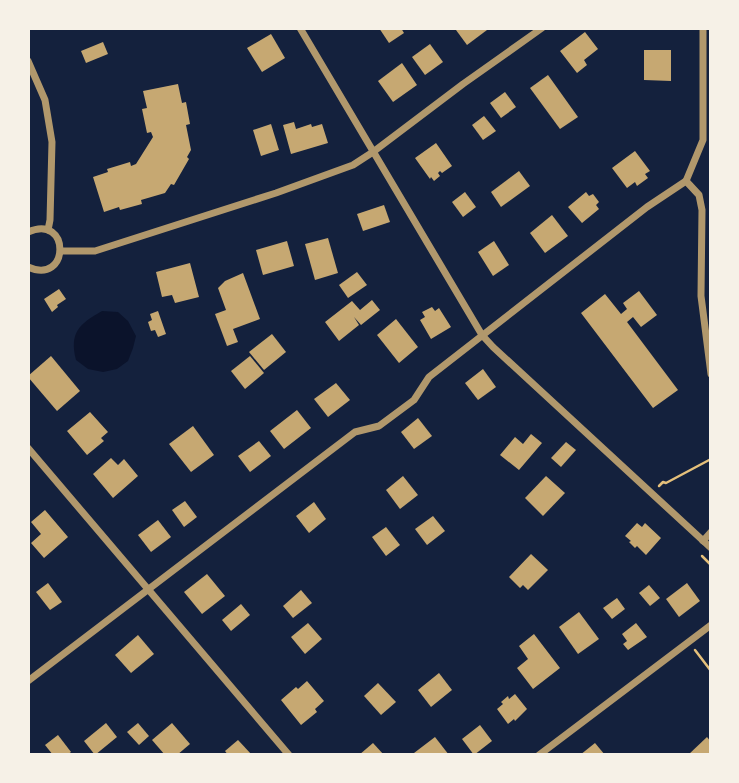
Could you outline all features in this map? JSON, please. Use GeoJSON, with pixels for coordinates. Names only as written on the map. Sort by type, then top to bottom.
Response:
{"type":"FeatureCollection","features":[{"type":"Feature","properties":{"kind":"street"},"geometry":{"type":"LineString","coordinates":[[300,28],[482,335],[711,548]]}},
{"type":"Feature","properties":{"kind":"street"},"geometry":{"type":"LineString","coordinates":[[61,251],[94,251],[353,166],[542,28]]}},
{"type":"Feature","properties":{"kind":"street"},"geometry":{"type":"LineString","coordinates":[[28,681],[355,432],[379,426],[414,400],[429,377],[685,181],[703,140],[703,28]]}},
{"type":"Feature","properties":{"kind":"street"},"geometry":{"type":"LineString","coordinates":[[28,61],[45,100],[52,142],[48,230]]}},
{"type":"Feature","properties":{"kind":"street"},"geometry":{"type":"LineString","coordinates":[[685,181],[699,195],[702,209],[701,296],[711,374]]}},
{"type":"Feature","properties":{"kind":"street"},"geometry":{"type":"LineString","coordinates":[[28,232],[35,229],[48,230],[58,239],[61,251],[59,258],[50,268],[29,270]]}},
{"type":"Feature","properties":{"kind":"street"},"geometry":{"type":"LineString","coordinates":[[28,448],[289,755]]}},
{"type":"Feature","properties":{"kind":"street"},"geometry":{"type":"LineString","coordinates":[[703,541],[711,532]]}},
{"type":"Feature","properties":{"kind":"street"},"geometry":{"type":"LineString","coordinates":[[539,755],[711,625]]}},
{"type":"Feature","properties":{"kind":"path"},"geometry":{"type":"LineString","coordinates":[[652,493],[663,482],[666,483],[711,459]]}},
{"type":"Feature","properties":{"kind":"path"},"geometry":{"type":"LineString","coordinates":[[688,642],[711,671]]}},
{"type":"Feature","properties":{"kind":"water"},"geometry":{"type":"Polygon","coordinates":[[[102,311],[118,312],[128,321],[136,336],[128,361],[117,369],[103,372],[88,369],[76,360],[74,351],[78,330],[87,320],[102,311]]]}},
{"type":"Feature","properties":{"kind":"building"},"geometry":{"type":"Polygon","coordinates":[[[379,28],[401,28],[404,33],[389,43],[379,28]]]}},
{"type":"Feature","properties":{"kind":"building"},"geometry":{"type":"Polygon","coordinates":[[[456,30],[487,30],[467,45],[456,30]]]}},
{"type":"Feature","properties":{"kind":"building"},"geometry":{"type":"Polygon","coordinates":[[[585,32],[598,49],[584,60],[587,65],[577,73],[560,51],[585,32]]]}},
{"type":"Feature","properties":{"kind":"building"},"geometry":{"type":"Polygon","coordinates":[[[271,34],[285,58],[262,72],[247,48],[271,34]]]}},
{"type":"Feature","properties":{"kind":"building"},"geometry":{"type":"Polygon","coordinates":[[[103,42],[108,54],[86,63],[81,51],[103,42]]]}},
{"type":"Feature","properties":{"kind":"building"},"geometry":{"type":"Polygon","coordinates":[[[430,44],[443,62],[425,75],[412,57],[430,44]]]}},
{"type":"Feature","properties":{"kind":"building"},"geometry":{"type":"Polygon","coordinates":[[[644,50],[671,50],[671,81],[644,80],[644,50]]]}},
{"type":"Feature","properties":{"kind":"building"},"geometry":{"type":"Polygon","coordinates":[[[402,63],[417,85],[393,102],[378,81],[402,63]]]}},
{"type":"Feature","properties":{"kind":"building"},"geometry":{"type":"Polygon","coordinates":[[[548,75],[578,117],[560,129],[530,88],[548,75]]]}},
{"type":"Feature","properties":{"kind":"building"},"geometry":{"type":"Polygon","coordinates":[[[178,84],[182,103],[186,102],[190,124],[186,125],[191,150],[187,157],[189,159],[174,185],[171,184],[165,193],[141,200],[142,204],[104,212],[93,177],[108,172],[107,169],[130,162],[131,166],[136,164],[153,137],[151,132],[147,133],[142,109],[147,108],[143,91],[178,84]]]}},
{"type":"Feature","properties":{"kind":"building"},"geometry":{"type":"Polygon","coordinates":[[[505,92],[516,107],[501,118],[490,103],[505,92]]]}},
{"type":"Feature","properties":{"kind":"building"},"geometry":{"type":"Polygon","coordinates":[[[484,116],[496,131],[483,140],[472,125],[484,116]]]}},
{"type":"Feature","properties":{"kind":"building"},"geometry":{"type":"Polygon","coordinates":[[[294,122],[296,129],[322,124],[328,143],[291,154],[283,125],[294,122]]]}},
{"type":"Feature","properties":{"kind":"building"},"geometry":{"type":"Polygon","coordinates":[[[271,124],[279,150],[261,156],[253,130],[271,124]]]}},
{"type":"Feature","properties":{"kind":"building"},"geometry":{"type":"Polygon","coordinates":[[[436,143],[452,166],[442,173],[440,171],[440,176],[434,181],[415,158],[436,143]]]}},
{"type":"Feature","properties":{"kind":"building"},"geometry":{"type":"Polygon","coordinates":[[[635,151],[650,171],[645,174],[648,178],[637,186],[635,182],[627,188],[612,168],[635,151]]]}},
{"type":"Feature","properties":{"kind":"building"},"geometry":{"type":"Polygon","coordinates":[[[519,171],[530,186],[501,207],[491,192],[519,171]]]}},
{"type":"Feature","properties":{"kind":"building"},"geometry":{"type":"Polygon","coordinates":[[[465,192],[476,207],[463,217],[452,202],[465,192]]]}},
{"type":"Feature","properties":{"kind":"building"},"geometry":{"type":"Polygon","coordinates":[[[586,192],[589,196],[593,194],[599,202],[596,205],[599,209],[582,223],[568,207],[586,192]]]}},
{"type":"Feature","properties":{"kind":"building"},"geometry":{"type":"Polygon","coordinates":[[[384,205],[390,222],[363,231],[357,214],[384,205]]]}},
{"type":"Feature","properties":{"kind":"building"},"geometry":{"type":"Polygon","coordinates":[[[552,215],[568,236],[545,253],[530,233],[552,215]]]}},
{"type":"Feature","properties":{"kind":"building"},"geometry":{"type":"Polygon","coordinates":[[[328,238],[338,273],[315,280],[305,244],[328,238]]]}},
{"type":"Feature","properties":{"kind":"building"},"geometry":{"type":"Polygon","coordinates":[[[287,241],[294,266],[263,275],[256,250],[287,241]]]}},
{"type":"Feature","properties":{"kind":"building"},"geometry":{"type":"Polygon","coordinates":[[[494,241],[509,265],[493,276],[478,252],[494,241]]]}},
{"type":"Feature","properties":{"kind":"building"},"geometry":{"type":"Polygon","coordinates":[[[190,263],[199,297],[175,303],[172,295],[162,297],[156,272],[190,263]]]}},
{"type":"Feature","properties":{"kind":"building"},"geometry":{"type":"Polygon","coordinates":[[[357,272],[367,285],[348,298],[339,285],[357,272]]]}},
{"type":"Feature","properties":{"kind":"building"},"geometry":{"type":"Polygon","coordinates":[[[243,273],[260,319],[233,329],[238,342],[227,346],[215,314],[226,310],[218,288],[225,281],[243,273]]]}},
{"type":"Feature","properties":{"kind":"building"},"geometry":{"type":"Polygon","coordinates":[[[59,289],[66,299],[52,312],[44,299],[59,289]]]}},
{"type":"Feature","properties":{"kind":"building"},"geometry":{"type":"Polygon","coordinates":[[[639,291],[657,315],[641,327],[633,317],[627,322],[678,390],[653,408],[581,313],[605,294],[621,314],[627,309],[623,303],[639,291]]]}},
{"type":"Feature","properties":{"kind":"building"},"geometry":{"type":"Polygon","coordinates":[[[372,300],[380,310],[361,325],[354,317],[359,325],[339,341],[325,322],[352,301],[360,310],[372,300]]]}},
{"type":"Feature","properties":{"kind":"building"},"geometry":{"type":"Polygon","coordinates":[[[432,307],[435,311],[439,308],[451,327],[431,339],[420,320],[425,317],[422,312],[432,307]]]}},
{"type":"Feature","properties":{"kind":"building"},"geometry":{"type":"Polygon","coordinates":[[[158,311],[166,334],[158,337],[155,330],[151,331],[148,322],[152,320],[150,314],[158,311]]]}},
{"type":"Feature","properties":{"kind":"building"},"geometry":{"type":"Polygon","coordinates":[[[396,319],[418,347],[399,363],[377,335],[396,319]]]}},
{"type":"Feature","properties":{"kind":"building"},"geometry":{"type":"Polygon","coordinates":[[[272,334],[286,352],[264,370],[249,352],[272,334]]]}},
{"type":"Feature","properties":{"kind":"building"},"geometry":{"type":"Polygon","coordinates":[[[51,356],[80,391],[57,411],[28,377],[51,356]]]}},
{"type":"Feature","properties":{"kind":"building"},"geometry":{"type":"Polygon","coordinates":[[[250,356],[264,373],[245,389],[231,371],[250,356]]]}},
{"type":"Feature","properties":{"kind":"building"},"geometry":{"type":"Polygon","coordinates":[[[483,369],[496,387],[478,400],[465,383],[483,369]]]}},
{"type":"Feature","properties":{"kind":"building"},"geometry":{"type":"Polygon","coordinates":[[[336,383],[350,400],[328,417],[314,399],[336,383]]]}},
{"type":"Feature","properties":{"kind":"building"},"geometry":{"type":"Polygon","coordinates":[[[297,410],[311,428],[284,449],[270,431],[297,410]]]}},
{"type":"Feature","properties":{"kind":"building"},"geometry":{"type":"Polygon","coordinates":[[[90,412],[108,432],[101,438],[104,441],[87,455],[67,431],[90,412]]]}},
{"type":"Feature","properties":{"kind":"building"},"geometry":{"type":"Polygon","coordinates":[[[418,418],[432,436],[414,449],[401,432],[418,418]]]}},
{"type":"Feature","properties":{"kind":"building"},"geometry":{"type":"Polygon","coordinates":[[[193,426],[214,455],[191,472],[169,444],[193,426]]]}},
{"type":"Feature","properties":{"kind":"building"},"geometry":{"type":"Polygon","coordinates":[[[531,434],[542,443],[519,470],[500,455],[515,437],[523,444],[531,434]]]}},
{"type":"Feature","properties":{"kind":"building"},"geometry":{"type":"Polygon","coordinates":[[[259,441],[271,456],[250,472],[238,456],[259,441]]]}},
{"type":"Feature","properties":{"kind":"building"},"geometry":{"type":"Polygon","coordinates":[[[566,442],[576,450],[561,467],[551,458],[566,442]]]}},
{"type":"Feature","properties":{"kind":"building"},"geometry":{"type":"Polygon","coordinates":[[[111,458],[118,465],[124,459],[138,476],[113,498],[93,474],[111,458]]]}},
{"type":"Feature","properties":{"kind":"building"},"geometry":{"type":"Polygon","coordinates":[[[403,476],[418,495],[400,509],[386,490],[403,476]]]}},
{"type":"Feature","properties":{"kind":"building"},"geometry":{"type":"Polygon","coordinates":[[[546,476],[565,493],[543,516],[525,498],[546,476]]]}},
{"type":"Feature","properties":{"kind":"building"},"geometry":{"type":"Polygon","coordinates":[[[185,501],[197,517],[184,527],[172,510],[185,501]]]}},
{"type":"Feature","properties":{"kind":"building"},"geometry":{"type":"Polygon","coordinates":[[[314,502],[326,519],[309,533],[296,516],[314,502]]]}},
{"type":"Feature","properties":{"kind":"building"},"geometry":{"type":"Polygon","coordinates":[[[45,510],[68,537],[44,558],[31,543],[41,534],[31,522],[45,510]]]}},
{"type":"Feature","properties":{"kind":"building"},"geometry":{"type":"Polygon","coordinates":[[[433,516],[445,531],[427,545],[415,529],[433,516]]]}},
{"type":"Feature","properties":{"kind":"building"},"geometry":{"type":"Polygon","coordinates":[[[158,520],[171,537],[151,552],[138,535],[158,520]]]}},
{"type":"Feature","properties":{"kind":"building"},"geometry":{"type":"Polygon","coordinates":[[[637,523],[642,527],[645,523],[661,538],[646,555],[637,546],[635,548],[625,536],[637,523]]]}},
{"type":"Feature","properties":{"kind":"building"},"geometry":{"type":"Polygon","coordinates":[[[386,527],[400,545],[386,556],[372,537],[386,527]]]}},
{"type":"Feature","properties":{"kind":"building"},"geometry":{"type":"Polygon","coordinates":[[[531,554],[548,570],[528,590],[523,585],[520,588],[509,577],[531,554]]]}},
{"type":"Feature","properties":{"kind":"building"},"geometry":{"type":"Polygon","coordinates":[[[207,574],[225,596],[202,614],[184,592],[207,574]]]}},
{"type":"Feature","properties":{"kind":"building"},"geometry":{"type":"Polygon","coordinates":[[[48,583],[62,602],[50,610],[36,592],[48,583]]]}},
{"type":"Feature","properties":{"kind":"building"},"geometry":{"type":"Polygon","coordinates":[[[687,583],[700,601],[679,617],[666,599],[687,583]]]}},
{"type":"Feature","properties":{"kind":"building"},"geometry":{"type":"Polygon","coordinates":[[[649,585],[660,598],[650,606],[639,593],[649,585]]]}},
{"type":"Feature","properties":{"kind":"building"},"geometry":{"type":"Polygon","coordinates":[[[301,590],[312,603],[293,618],[283,606],[301,590]]]}},
{"type":"Feature","properties":{"kind":"building"},"geometry":{"type":"Polygon","coordinates":[[[617,598],[625,609],[612,619],[603,608],[617,598]]]}},
{"type":"Feature","properties":{"kind":"building"},"geometry":{"type":"Polygon","coordinates":[[[241,604],[250,615],[231,631],[222,620],[241,604]]]}},
{"type":"Feature","properties":{"kind":"building"},"geometry":{"type":"Polygon","coordinates":[[[579,612],[599,639],[578,654],[559,627],[579,612]]]}},
{"type":"Feature","properties":{"kind":"building"},"geometry":{"type":"Polygon","coordinates":[[[308,623],[322,639],[305,654],[291,637],[308,623]]]}},
{"type":"Feature","properties":{"kind":"building"},"geometry":{"type":"Polygon","coordinates":[[[636,623],[647,637],[628,650],[623,644],[627,641],[622,634],[636,623]]]}},
{"type":"Feature","properties":{"kind":"building"},"geometry":{"type":"Polygon","coordinates":[[[534,634],[560,668],[533,689],[517,668],[528,659],[519,646],[534,634]]]}},
{"type":"Feature","properties":{"kind":"building"},"geometry":{"type":"Polygon","coordinates":[[[138,635],[154,654],[131,673],[115,655],[138,635]]]}},
{"type":"Feature","properties":{"kind":"building"},"geometry":{"type":"Polygon","coordinates":[[[439,673],[452,690],[431,707],[418,690],[439,673]]]}},
{"type":"Feature","properties":{"kind":"building"},"geometry":{"type":"Polygon","coordinates":[[[307,681],[324,701],[315,709],[317,712],[301,725],[281,700],[307,681]]]}},
{"type":"Feature","properties":{"kind":"building"},"geometry":{"type":"Polygon","coordinates":[[[378,683],[396,702],[381,715],[364,696],[378,683]]]}},
{"type":"Feature","properties":{"kind":"building"},"geometry":{"type":"Polygon","coordinates":[[[515,694],[527,709],[508,724],[497,709],[508,696],[509,699],[515,694]]]}},
{"type":"Feature","properties":{"kind":"building"},"geometry":{"type":"Polygon","coordinates":[[[106,723],[117,737],[95,755],[84,741],[106,723]]]}},
{"type":"Feature","properties":{"kind":"building"},"geometry":{"type":"Polygon","coordinates":[[[138,723],[149,736],[139,745],[127,732],[138,723]]]}},
{"type":"Feature","properties":{"kind":"building"},"geometry":{"type":"Polygon","coordinates":[[[172,723],[190,744],[177,755],[165,755],[152,740],[172,723]]]}},
{"type":"Feature","properties":{"kind":"building"},"geometry":{"type":"Polygon","coordinates":[[[480,725],[492,741],[474,755],[462,739],[480,725]]]}},
{"type":"Feature","properties":{"kind":"building"},"geometry":{"type":"Polygon","coordinates":[[[58,735],[71,752],[67,755],[53,755],[45,745],[58,735]]]}},
{"type":"Feature","properties":{"kind":"building"},"geometry":{"type":"Polygon","coordinates":[[[435,737],[449,755],[414,753],[435,737]]]}},
{"type":"Feature","properties":{"kind":"building"},"geometry":{"type":"Polygon","coordinates":[[[707,737],[711,742],[711,755],[688,755],[707,737]]]}},
{"type":"Feature","properties":{"kind":"building"},"geometry":{"type":"Polygon","coordinates":[[[238,740],[252,755],[228,755],[225,751],[238,740]]]}},
{"type":"Feature","properties":{"kind":"building"},"geometry":{"type":"Polygon","coordinates":[[[373,743],[384,755],[359,755],[373,743]]]}},
{"type":"Feature","properties":{"kind":"building"},"geometry":{"type":"Polygon","coordinates":[[[595,743],[605,755],[580,755],[595,743]]]}}]}
